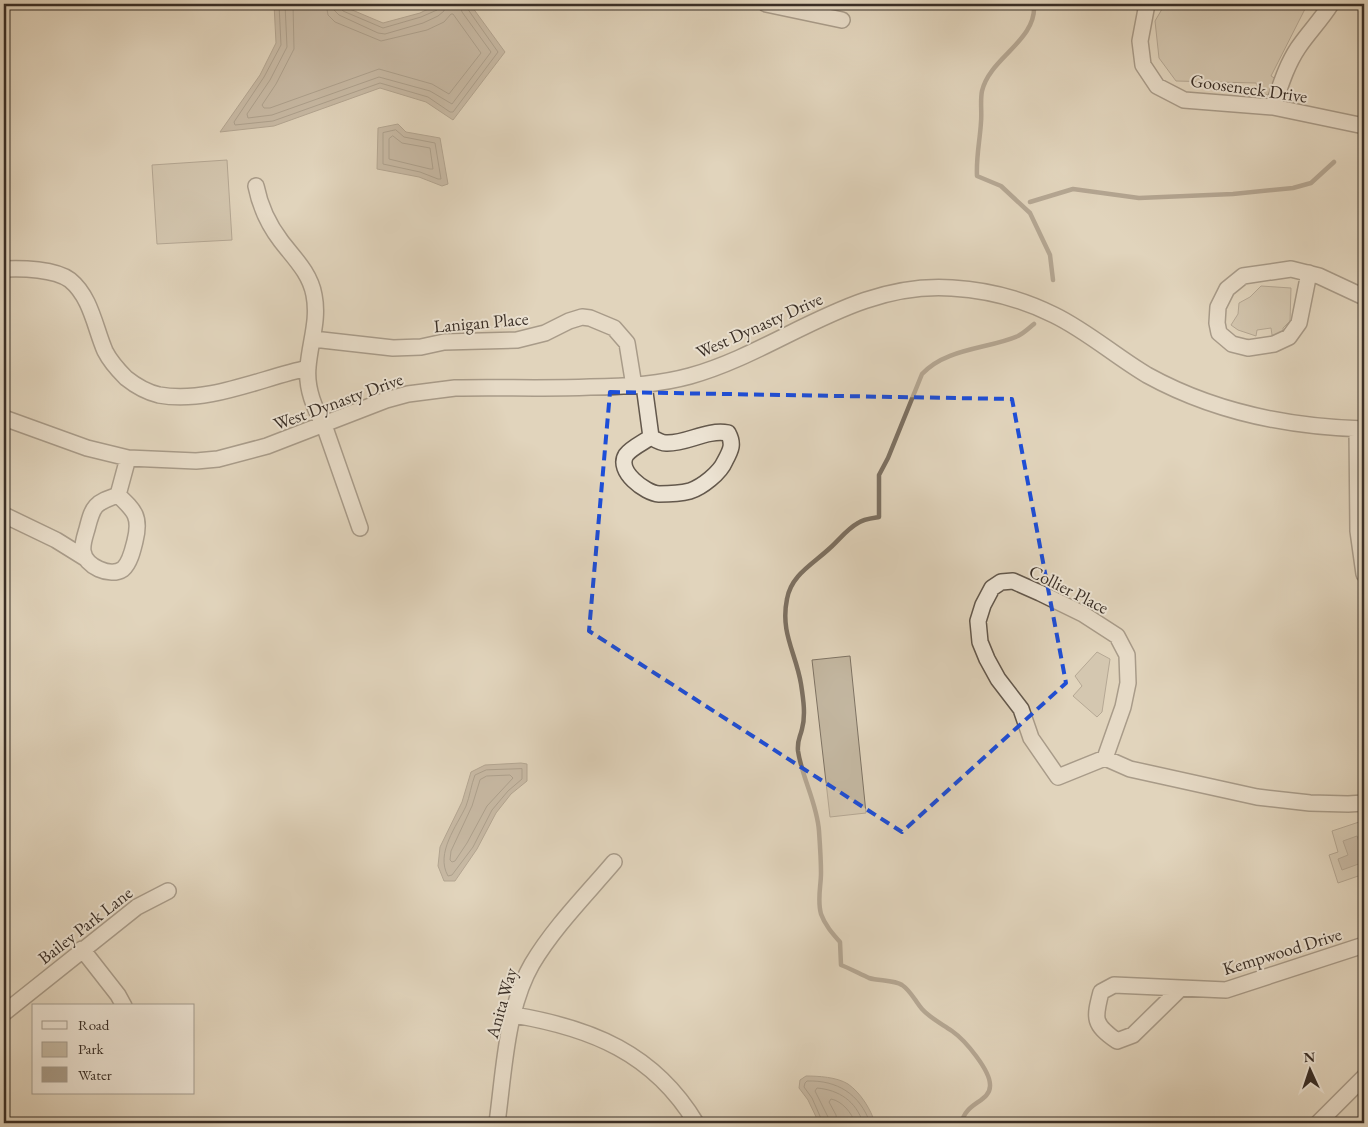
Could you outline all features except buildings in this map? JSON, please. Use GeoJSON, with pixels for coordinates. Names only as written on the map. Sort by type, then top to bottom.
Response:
{"type":"FeatureCollection","features":[{"type":"Feature","properties":{"kind":"street"},"geometry":{"type":"LineString","coordinates":[[766,4],[842,20]]}},
{"type":"Feature","properties":{"kind":"street","name":"Gooseneck Drive"},"geometry":{"type":"LineString","coordinates":[[1147,4],[1140,41],[1143,65],[1157,86],[1184,100],[1273,107],[1364,126]]}},
{"type":"Feature","properties":{"kind":"street"},"geometry":{"type":"LineString","coordinates":[[1273,107],[1286,69],[1298,48],[1331,4]]}},
{"type":"Feature","properties":{"kind":"street"},"geometry":{"type":"LineString","coordinates":[[256,186],[263,212],[271,227],[311,282],[316,306],[316,322],[308,368],[315,410],[324,425],[360,528]]}},
{"type":"Feature","properties":{"kind":"street"},"geometry":{"type":"LineString","coordinates":[[4,269],[53,272],[70,280],[82,293],[106,352],[117,370],[134,385],[147,392],[160,395],[190,396],[232,390],[308,368]]}},
{"type":"Feature","properties":{"kind":"street"},"geometry":{"type":"LineString","coordinates":[[1309,273],[1299,324],[1289,337],[1274,344],[1248,348],[1232,344],[1219,333],[1217,323],[1218,307],[1227,289],[1242,276],[1291,269],[1309,273],[1319,276],[1364,297]]}},
{"type":"Feature","properties":{"kind":"street","name":"West Dynasty Drive"},"geometry":{"type":"LineString","coordinates":[[4,418],[87,448],[128,458],[196,461],[218,459],[258,449],[386,400],[429,390],[455,388],[639,386],[668,381],[712,369],[865,299],[901,291],[951,288],[1008,297],[1055,315],[1147,375],[1196,398],[1257,417],[1302,426],[1360,429]]}},
{"type":"Feature","properties":{"kind":"street","name":"Lanigan Place"},"geometry":{"type":"LineString","coordinates":[[313,339],[393,348],[420,347],[444,342],[517,340],[545,333],[582,317],[590,318],[614,328],[627,343],[651,437]]}},
{"type":"Feature","properties":{"kind":"street"},"geometry":{"type":"LineString","coordinates":[[1360,429],[1358,531],[1364,574]]}},
{"type":"Feature","properties":{"kind":"street"},"geometry":{"type":"LineString","coordinates":[[718,431],[728,433],[732,440],[732,447],[724,465],[703,484],[690,491],[658,494],[636,484],[625,470],[624,461],[627,454],[651,437],[664,444],[718,431]]}},
{"type":"Feature","properties":{"kind":"street"},"geometry":{"type":"LineString","coordinates":[[118,494],[128,458]]}},
{"type":"Feature","properties":{"kind":"street"},"geometry":{"type":"LineString","coordinates":[[4,515],[56,540],[85,558],[91,564],[103,571],[112,573],[123,569],[128,562],[138,527],[136,517],[130,506],[118,494]]}},
{"type":"Feature","properties":{"kind":"street"},"geometry":{"type":"LineString","coordinates":[[85,558],[83,541],[91,511],[101,501],[118,494]]}},
{"type":"Feature","properties":{"kind":"street","name":"Collier Place"},"geometry":{"type":"LineString","coordinates":[[1012,581],[1040,593],[1083,614],[1117,636],[1127,655],[1128,683],[1123,707],[1105,758],[1058,777],[1031,738],[1021,709],[998,679],[986,659],[980,642],[978,621],[983,605],[992,588],[1001,582],[1012,581]]}},
{"type":"Feature","properties":{"kind":"street"},"geometry":{"type":"LineString","coordinates":[[1105,758],[1130,769],[1257,797],[1310,803],[1364,803]]}},
{"type":"Feature","properties":{"kind":"street","name":"Anita Way"},"geometry":{"type":"LineString","coordinates":[[498,1123],[509,1034],[523,983],[540,951],[614,862]]}},
{"type":"Feature","properties":{"kind":"street","name":"Bailey Park Lane"},"geometry":{"type":"LineString","coordinates":[[4,1013],[137,907],[151,898],[168,891]]}},
{"type":"Feature","properties":{"kind":"street","name":"Kempwood Drive"},"geometry":{"type":"LineString","coordinates":[[1181,988],[1133,1034],[1117,1041],[1102,1030],[1096,1013],[1101,992],[1114,985],[1226,990],[1364,945]]}},
{"type":"Feature","properties":{"kind":"street"},"geometry":{"type":"LineString","coordinates":[[82,949],[123,1004]]}},
{"type":"Feature","properties":{"kind":"street"},"geometry":{"type":"LineString","coordinates":[[514,1015],[575,1028],[615,1045],[656,1074],[672,1090],[696,1123]]}},
{"type":"Feature","properties":{"kind":"street"},"geometry":{"type":"LineString","coordinates":[[1318,1123],[1364,1077]]}},
{"type":"Feature","properties":{"kind":"highlighted area"},"geometry":{"type":"Polygon","coordinates":[[[610,392],[1012,399],[1066,683],[902,832],[589,631],[610,392]]]}},
{"type":"Feature","properties":{"kind":"green space"},"geometry":{"type":"Polygon","coordinates":[[[1165,4],[1326,4],[1325,8],[1305,9],[1271,76],[1276,79],[1268,95],[1261,93],[1256,83],[1176,81],[1159,58],[1155,21],[1165,4]]]}},
{"type":"Feature","properties":{"kind":"green space"},"geometry":{"type":"Polygon","coordinates":[[[227,160],[232,240],[157,244],[152,165],[227,160]]]}},
{"type":"Feature","properties":{"kind":"green space"},"geometry":{"type":"Polygon","coordinates":[[[1261,286],[1291,288],[1290,321],[1283,328],[1283,334],[1278,337],[1272,335],[1271,328],[1257,330],[1256,336],[1238,330],[1231,325],[1238,314],[1239,303],[1250,297],[1261,286]]]}},
{"type":"Feature","properties":{"kind":"green space"},"geometry":{"type":"Polygon","coordinates":[[[1097,652],[1110,659],[1102,712],[1097,717],[1073,696],[1082,686],[1075,676],[1097,652]]]}},
{"type":"Feature","properties":{"kind":"green space"},"geometry":{"type":"Polygon","coordinates":[[[850,656],[866,813],[830,817],[812,660],[850,656]]]}},
{"type":"Feature","properties":{"kind":"green space"},"geometry":{"type":"Polygon","coordinates":[[[1362,821],[1364,828],[1364,874],[1338,883],[1329,855],[1338,852],[1332,831],[1362,821]]]}},
{"type":"Feature","properties":{"kind":"water"},"geometry":{"type":"Polygon","coordinates":[[[274,4],[338,4],[383,23],[420,13],[438,4],[470,4],[505,52],[453,120],[426,102],[380,88],[274,126],[220,132],[260,75],[276,43],[274,4]]]}},
{"type":"Feature","properties":{"kind":"water"},"geometry":{"type":"Polygon","coordinates":[[[398,124],[406,132],[440,138],[448,184],[442,186],[419,177],[377,169],[378,128],[398,124]]]}},
{"type":"Feature","properties":{"kind":"water"},"geometry":{"type":"Polygon","coordinates":[[[527,764],[527,781],[511,794],[496,813],[477,849],[455,881],[444,881],[438,866],[440,847],[462,802],[471,772],[485,765],[527,764]]]}},
{"type":"Feature","properties":{"kind":"water"},"geometry":{"type":"Polygon","coordinates":[[[1357,836],[1364,855],[1364,862],[1342,870],[1338,859],[1348,855],[1343,841],[1357,836]]]}},
{"type":"Feature","properties":{"kind":"water"},"geometry":{"type":"Polygon","coordinates":[[[806,1076],[833,1078],[848,1084],[865,1102],[875,1123],[819,1123],[808,1100],[799,1088],[800,1080],[806,1076]]]}},
{"type":"Feature","properties":{"kind":"waterway"},"geometry":{"type":"LineString","coordinates":[[1034,4],[1033,17],[1028,28],[1021,39],[994,68],[982,91],[977,176],[1001,186],[1030,213],[1050,255],[1053,280]]}},
{"type":"Feature","properties":{"kind":"waterway"},"geometry":{"type":"LineString","coordinates":[[1030,202],[1073,189],[1139,198],[1233,194],[1293,188],[1311,183],[1334,162]]}},
{"type":"Feature","properties":{"kind":"waterway"},"geometry":{"type":"LineString","coordinates":[[962,1123],[967,1111],[986,1096],[989,1091],[989,1080],[982,1064],[964,1041],[925,1012],[902,985],[869,978],[841,965],[840,942],[821,914],[819,904],[821,857],[818,821],[798,751],[798,742],[804,718],[803,700],[799,673],[787,633],[785,611],[789,591],[804,570],[854,525],[879,517],[879,475],[888,458],[922,374],[932,365],[943,359],[1018,336],[1034,324]]}}]}
